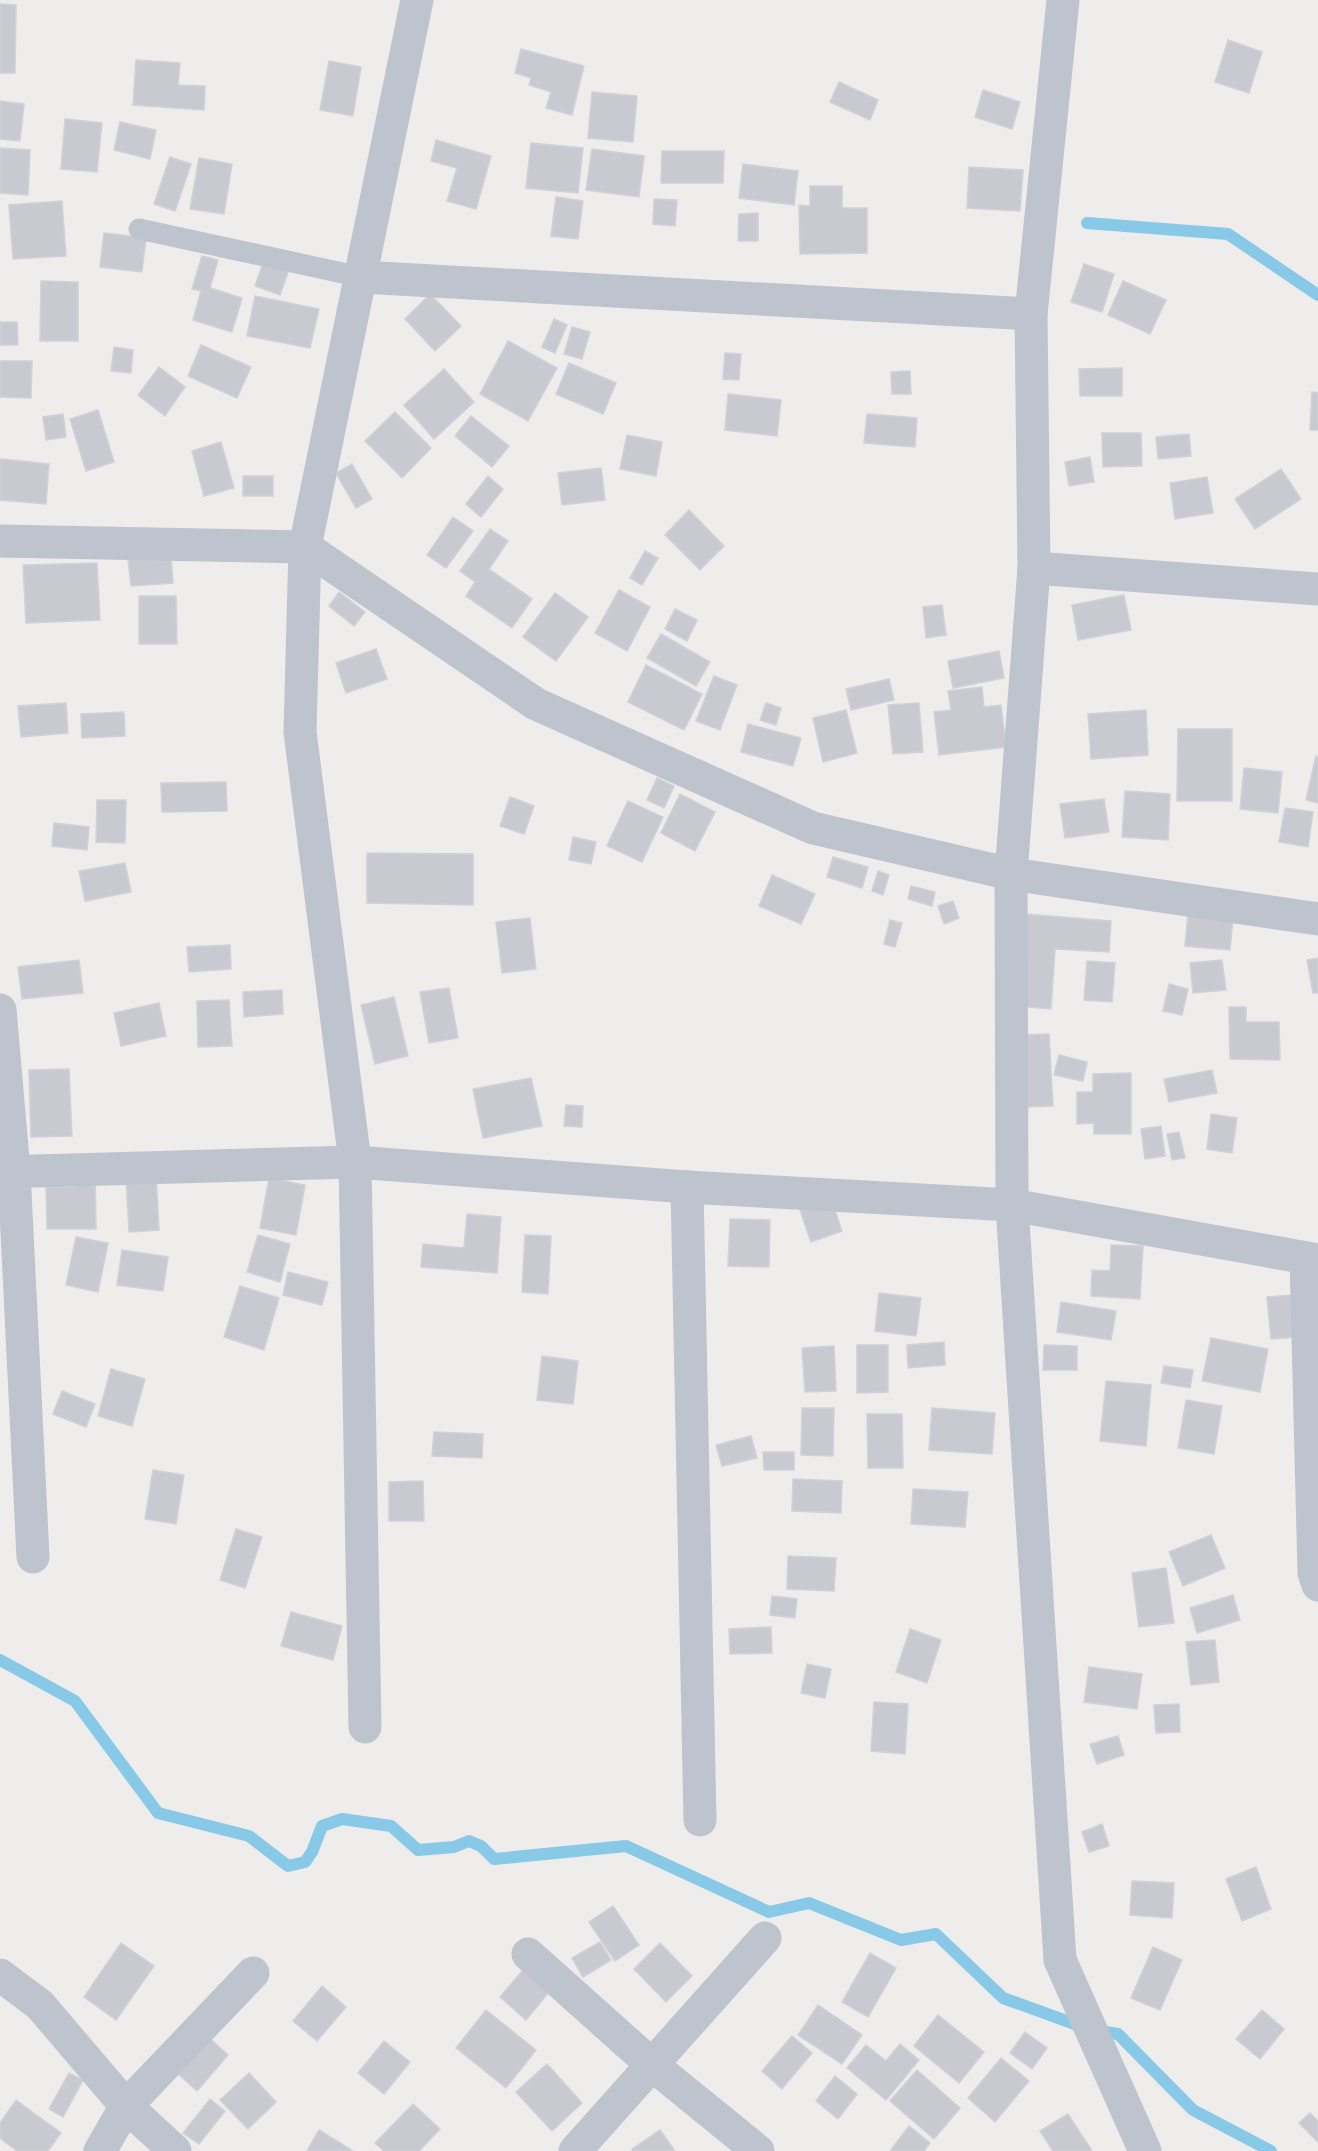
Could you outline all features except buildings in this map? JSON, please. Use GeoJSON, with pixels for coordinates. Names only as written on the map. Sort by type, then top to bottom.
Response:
{"type":"FeatureCollection","features":[{"type":"Feature","properties":{"kind":"street"},"geometry":{"type":"LineString","coordinates":[[364,1726],[355,1162],[300,732],[305,547],[417,0]]}},
{"type":"Feature","properties":{"kind":"street"},"geometry":{"type":"LineString","coordinates":[[1063,0],[1031,314],[1034,568],[1011,874],[1012,1205],[1060,1960],[1145,2151]]}},
{"type":"Feature","properties":{"kind":"street"},"geometry":{"type":"LineString","coordinates":[[361,277],[1031,314]]}},
{"type":"Feature","properties":{"kind":"street"},"geometry":{"type":"LineString","coordinates":[[0,541],[305,547],[536,704],[813,828],[1011,874],[1318,919]]}},
{"type":"Feature","properties":{"kind":"street"},"geometry":{"type":"LineString","coordinates":[[1034,568],[1318,589]]}},
{"type":"Feature","properties":{"kind":"street"},"geometry":{"type":"LineString","coordinates":[[0,1010],[7,1172],[33,1557]]}},
{"type":"Feature","properties":{"kind":"street"},"geometry":{"type":"LineString","coordinates":[[7,1172],[355,1162],[687,1187],[1012,1205],[1312,1259],[1314,1573],[1318,1585]]}},
{"type":"Feature","properties":{"kind":"street"},"geometry":{"type":"LineString","coordinates":[[687,1187],[700,1821]]}},
{"type":"Feature","properties":{"kind":"street"},"geometry":{"type":"LineString","coordinates":[[574,2151],[765,1938]]}},
{"type":"Feature","properties":{"kind":"street"},"geometry":{"type":"LineString","coordinates":[[528,1954],[651,2064],[758,2151]]}},
{"type":"Feature","properties":{"kind":"street"},"geometry":{"type":"LineString","coordinates":[[100,2151],[126,2106],[253,1973]]}},
{"type":"Feature","properties":{"kind":"street"},"geometry":{"type":"LineString","coordinates":[[0,1975],[40,2005],[126,2106],[175,2151]]}},
{"type":"Feature","properties":{"kind":"lane"},"geometry":{"type":"LineString","coordinates":[[139,229],[361,277]]}},
{"type":"Feature","properties":{"kind":"waterway"},"geometry":{"type":"LineString","coordinates":[[1087,223],[1228,234],[1318,295]]}},
{"type":"Feature","properties":{"kind":"waterway"},"geometry":{"type":"LineString","coordinates":[[0,1660],[75,1701],[158,1813],[249,1836],[288,1866],[305,1862],[312,1852],[322,1826],[342,1819],[391,1826],[418,1850],[454,1847],[469,1841],[481,1846],[494,1859],[626,1846],[769,1912],[809,1903],[901,1940],[936,1934],[1003,1998],[1091,2030],[1118,2034],[1193,2110],[1271,2151]]}}]}
